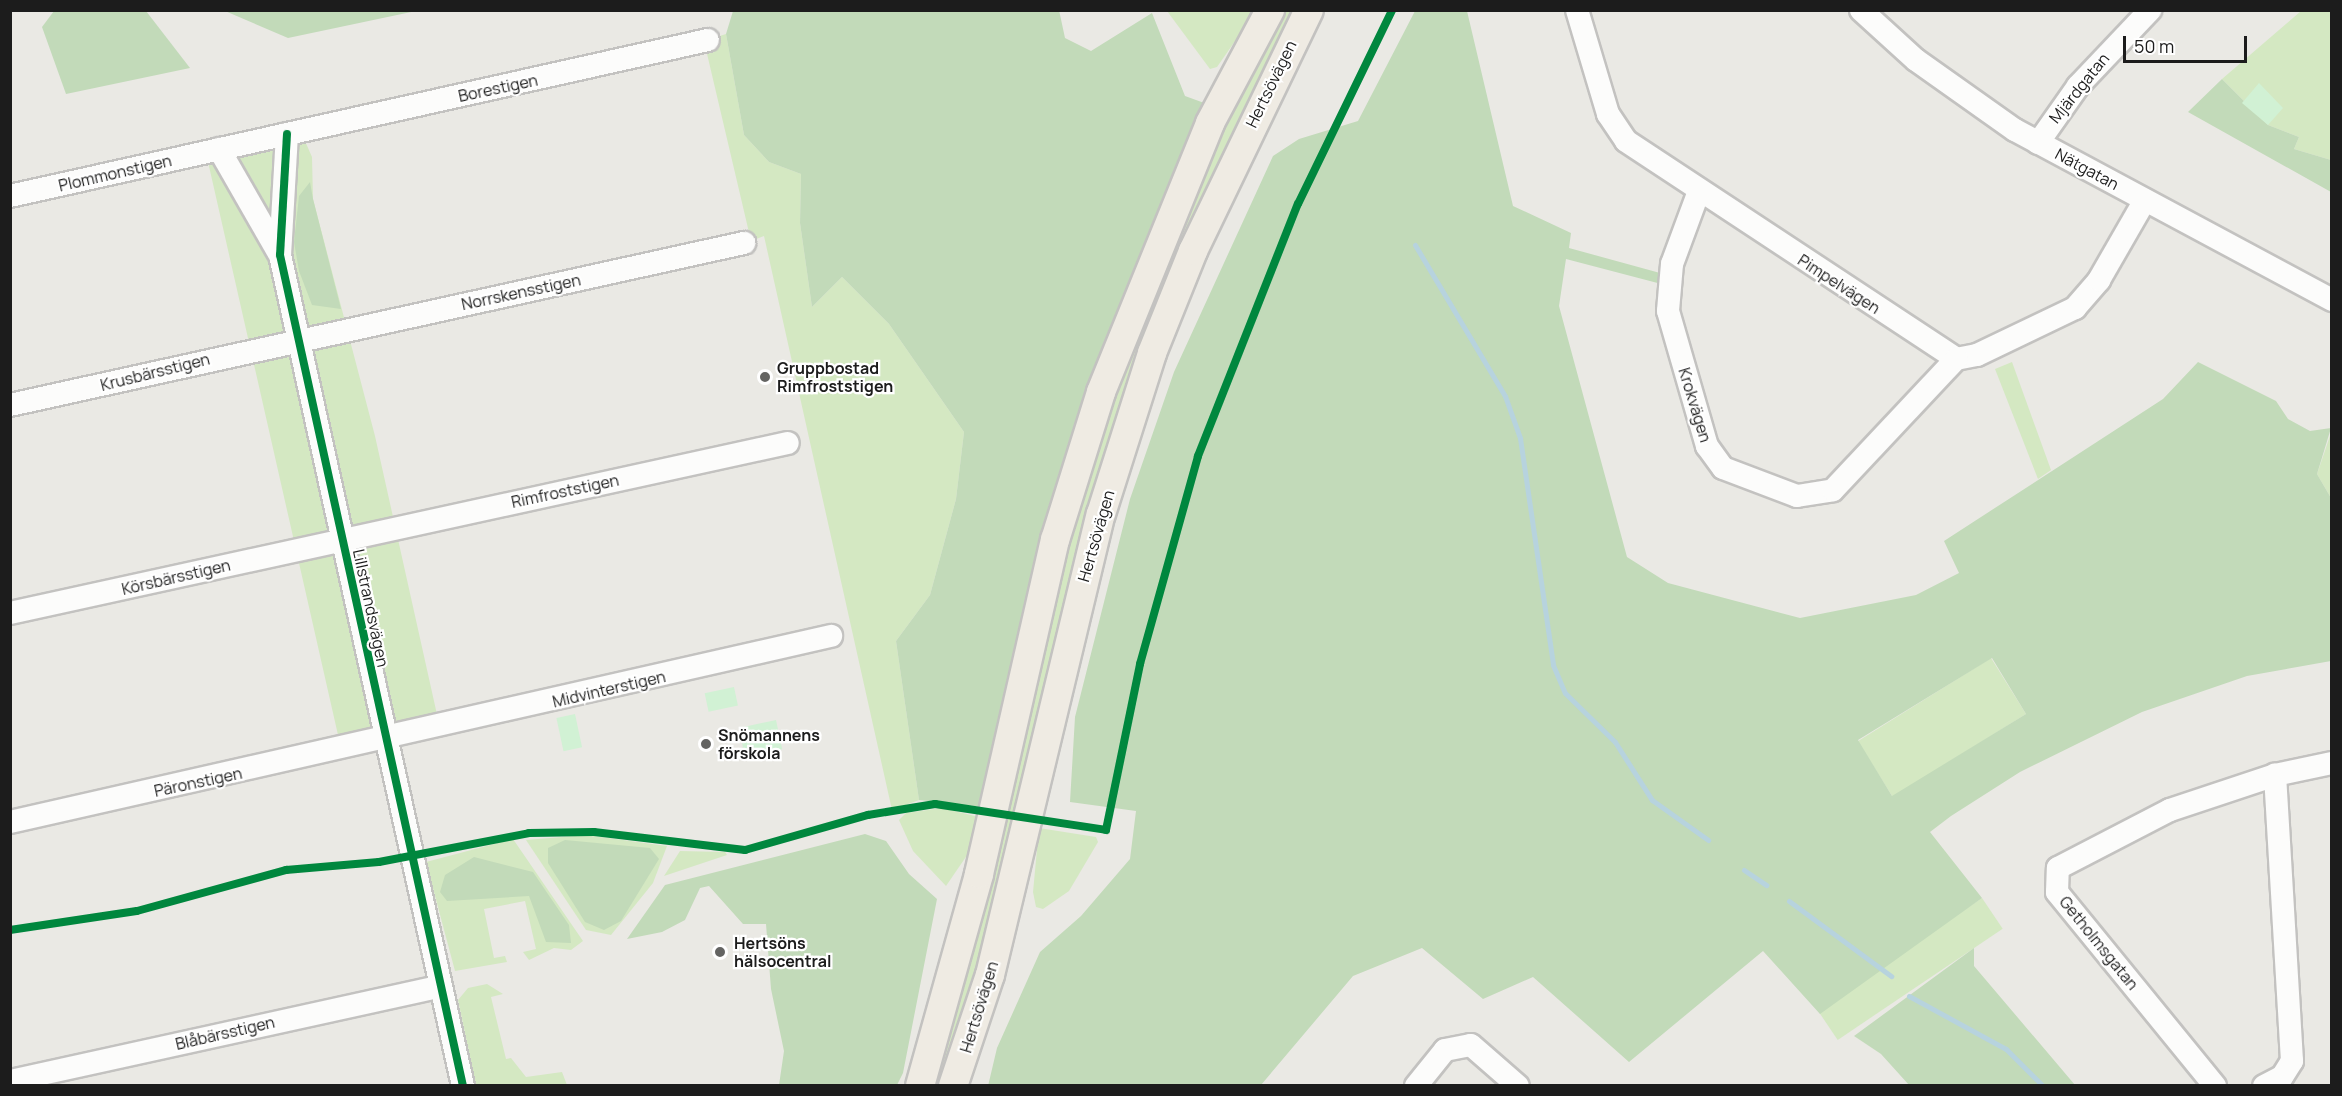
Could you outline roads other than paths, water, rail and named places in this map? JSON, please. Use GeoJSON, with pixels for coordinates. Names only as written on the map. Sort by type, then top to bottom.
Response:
{"type":"FeatureCollection","features":[{"type":"Feature","properties":{"kind":"main road","name":"Hertsövägen"},"geometry":{"type":"LineString","coordinates":[[920,1086],[979,874],[1055,540],[1101,392],[1206,132],[1270,10]]}},
{"type":"Feature","properties":{"kind":"main road","name":"Hertsövägen"},"geometry":{"type":"LineString","coordinates":[[953,1086],[990,975],[1101,514],[1152,353],[1193,251],[1309,10]]}},
{"type":"Feature","properties":{"kind":"street","name":"Pimpelvägen"},"geometry":{"type":"LineString","coordinates":[[1577,10],[1612,124],[1634,149],[1956,359]]}},
{"type":"Feature","properties":{"kind":"street","name":"Nätgatan"},"geometry":{"type":"LineString","coordinates":[[1861,10],[1960,95],[2038,143],[2331,300]]}},
{"type":"Feature","properties":{"kind":"street","name":"Mjärdgatan"},"geometry":{"type":"LineString","coordinates":[[2038,143],[2078,86],[2150,10]]}},
{"type":"Feature","properties":{"kind":"street","name":"Borestigen"},"geometry":{"type":"LineString","coordinates":[[287,134],[708,40]]}},
{"type":"Feature","properties":{"kind":"street"},"geometry":{"type":"LineString","coordinates":[[219,149],[287,134]]}},
{"type":"Feature","properties":{"kind":"street","name":"Lillstrandsvägen"},"geometry":{"type":"LineString","coordinates":[[287,134],[280,255],[463,1086]]}},
{"type":"Feature","properties":{"kind":"street","name":"Lillstrandsvägen"},"geometry":{"type":"LineString","coordinates":[[219,149],[280,255]]}},
{"type":"Feature","properties":{"kind":"street","name":"Plommonstigen"},"geometry":{"type":"LineString","coordinates":[[10,196],[219,149]]}},
{"type":"Feature","properties":{"kind":"street","name":"Krokvägen"},"geometry":{"type":"LineString","coordinates":[[1699,191],[1672,264],[1668,311],[1707,446],[1724,468],[1797,496],[1833,490],[1956,359]]}},
{"type":"Feature","properties":{"kind":"street"},"geometry":{"type":"LineString","coordinates":[[1956,359],[1977,355],[2075,308],[2099,280],[2145,200]]}},
{"type":"Feature","properties":{"kind":"street","name":"Norrskensstigen"},"geometry":{"type":"LineString","coordinates":[[298,338],[744,243]]}},
{"type":"Feature","properties":{"kind":"street","name":"Krusbärsstigen"},"geometry":{"type":"LineString","coordinates":[[10,405],[298,338]]}},
{"type":"Feature","properties":{"kind":"street","name":"Rimfroststigen"},"geometry":{"type":"LineString","coordinates":[[342,539],[788,443]]}},
{"type":"Feature","properties":{"kind":"street","name":"Körsbärsstigen"},"geometry":{"type":"LineString","coordinates":[[10,613],[342,539]]}},
{"type":"Feature","properties":{"kind":"street","name":"Midvinterstigen"},"geometry":{"type":"LineString","coordinates":[[386,740],[831,636]]}},
{"type":"Feature","properties":{"kind":"street","name":"Päronstigen"},"geometry":{"type":"LineString","coordinates":[[10,822],[386,740]]}},
{"type":"Feature","properties":{"kind":"street","name":"Getholmsgatan"},"geometry":{"type":"LineString","coordinates":[[2215,1086],[2057,892],[2058,868],[2170,810],[2275,775],[2331,764]]}},
{"type":"Feature","properties":{"kind":"street"},"geometry":{"type":"LineString","coordinates":[[2264,1086],[2282,1077],[2292,1061],[2275,775]]}},
{"type":"Feature","properties":{"kind":"street","name":"Blåbärsstigen"},"geometry":{"type":"LineString","coordinates":[[10,1082],[441,986]]}},
{"type":"Feature","properties":{"kind":"street"},"geometry":{"type":"LineString","coordinates":[[1416,1086],[1445,1050],[1471,1046],[1518,1086]]}},
{"type":"Feature","properties":{"kind":"waterway"},"geometry":{"type":"LineString","coordinates":[[1415,245],[1505,396],[1520,438],[1553,665],[1565,693],[1615,742],[1652,800],[1708,840]]}},
{"type":"Feature","properties":{"kind":"waterway"},"geometry":{"type":"LineString","coordinates":[[1744,870],[1766,885]]}},
{"type":"Feature","properties":{"kind":"waterway"},"geometry":{"type":"LineString","coordinates":[[1789,901],[1891,976]]}},
{"type":"Feature","properties":{"kind":"waterway"},"geometry":{"type":"LineString","coordinates":[[1909,996],[2006,1049],[2043,1086]]}},
{"type":"Feature","properties":{"kind":"place","name":"Gruppbostad Rimfroststigen"},"geometry":{"type":"Point","coordinates":[765,377]}},
{"type":"Feature","properties":{"kind":"place","name":"Snömannens förskola"},"geometry":{"type":"Point","coordinates":[706,744]}},
{"type":"Feature","properties":{"kind":"place","name":"Hertsöns hälsocentral"},"geometry":{"type":"Point","coordinates":[720,952]}}]}
